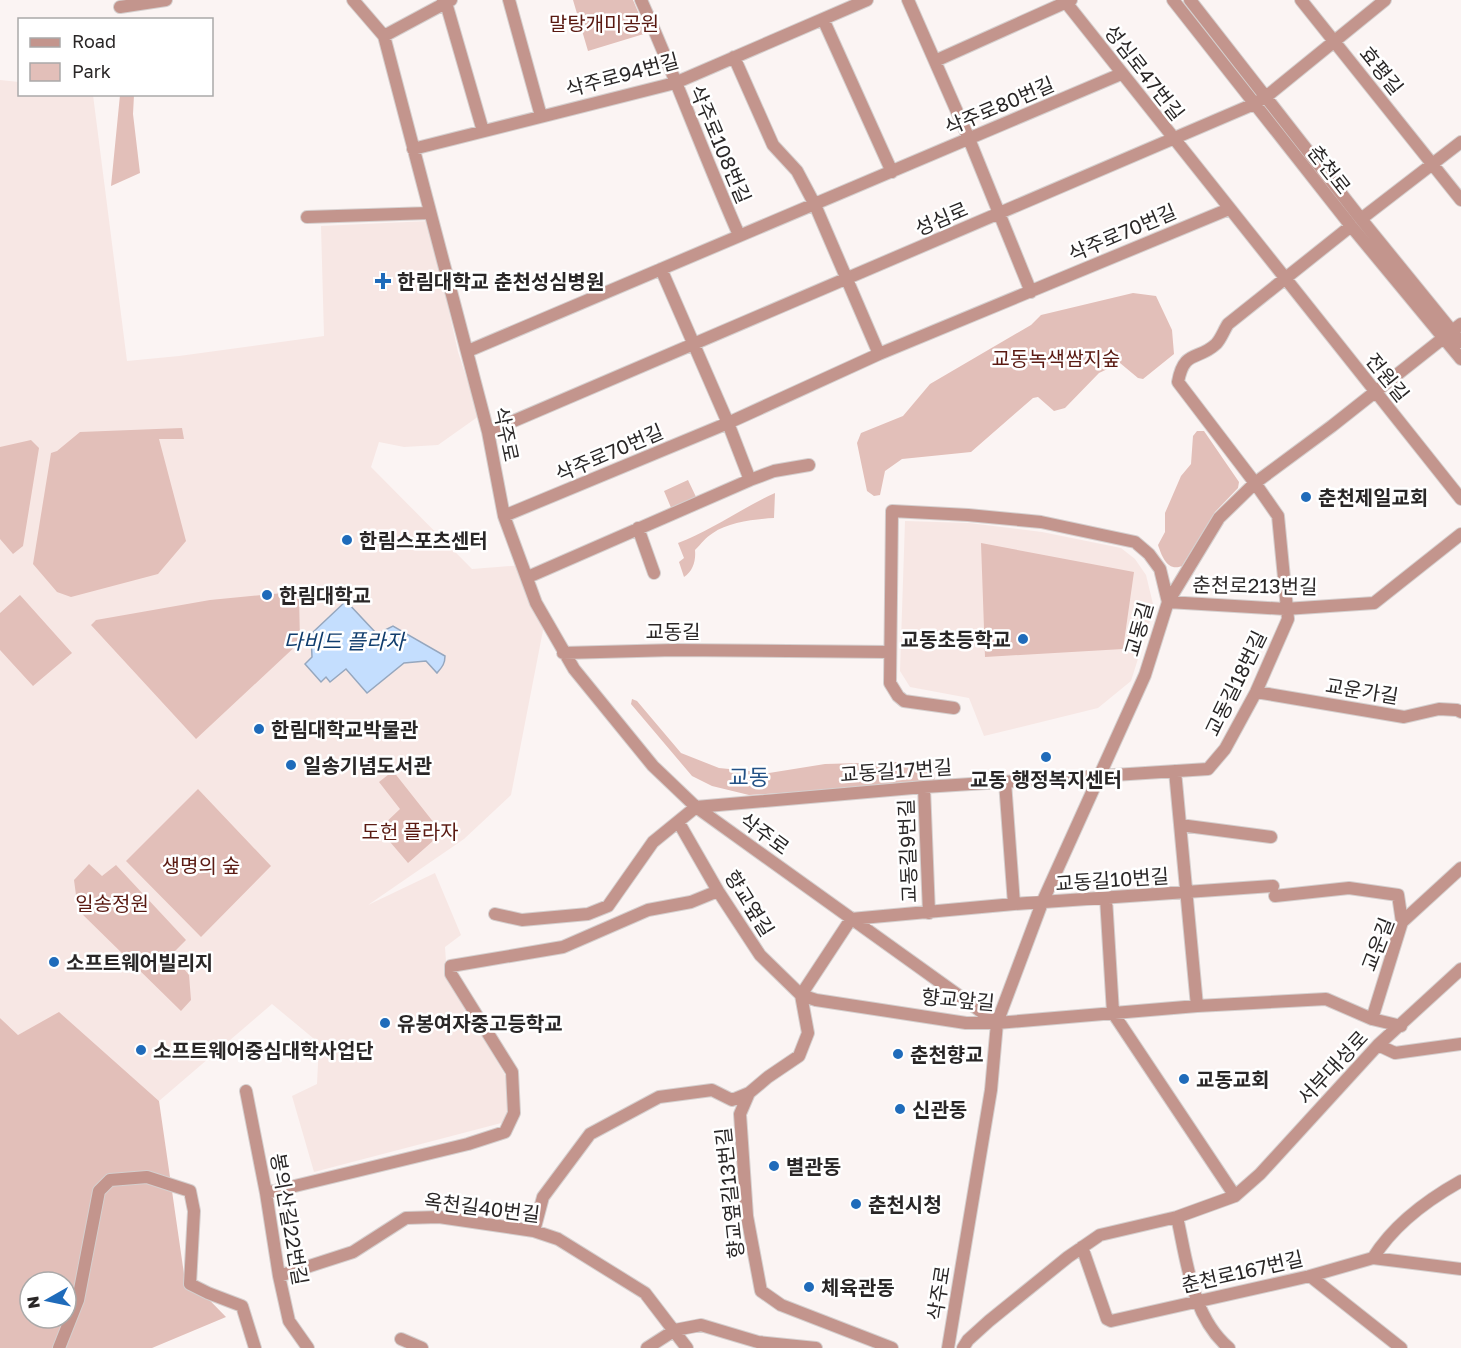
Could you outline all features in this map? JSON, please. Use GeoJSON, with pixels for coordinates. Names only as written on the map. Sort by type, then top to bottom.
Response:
{"type":"FeatureCollection","features":[{"type":"Feature","properties":{"kind":"street"},"geometry":{"type":"LineString","coordinates":[[120,8],[165,0]]}},
{"type":"Feature","properties":{"kind":"street","name":"삭주로"},"geometry":{"type":"LineString","coordinates":[[352,0],[384,36],[468,351],[488,432],[504,516],[536,603],[563,652],[574,669],[653,766],[696,807],[997,1023],[991,1090],[948,1348]]}},
{"type":"Feature","properties":{"kind":"street"},"geometry":{"type":"LineString","coordinates":[[509,0],[541,116]]}},
{"type":"Feature","properties":{"kind":"street","name":"삭주로108번길"},"geometry":{"type":"LineString","coordinates":[[641,0],[739,236]]}},
{"type":"Feature","properties":{"kind":"street","name":"삭주로94번길"},"geometry":{"type":"LineString","coordinates":[[413,149],[675,83],[867,0]]}},
{"type":"Feature","properties":{"kind":"street"},"geometry":{"type":"LineString","coordinates":[[908,0],[969,139],[1031,292]]}},
{"type":"Feature","properties":{"kind":"street","name":"춘천로"},"geometry":{"type":"LineString","coordinates":[[1173,0],[1254,104],[1461,342]]}},
{"type":"Feature","properties":{"kind":"street","name":"춘천로"},"geometry":{"type":"LineString","coordinates":[[1190,0],[1267,96],[1356,223]]}},
{"type":"Feature","properties":{"kind":"street","name":"효평길"},"geometry":{"type":"LineString","coordinates":[[1301,0],[1461,200]]}},
{"type":"Feature","properties":{"kind":"street","name":"성심로"},"geometry":{"type":"LineString","coordinates":[[488,432],[1254,104],[1267,96],[1385,0]]}},
{"type":"Feature","properties":{"kind":"street"},"geometry":{"type":"LineString","coordinates":[[384,36],[447,1],[483,131]]}},
{"type":"Feature","properties":{"kind":"street"},"geometry":{"type":"LineString","coordinates":[[934,61],[1067,1]]}},
{"type":"Feature","properties":{"kind":"street","name":"성심로47번길"},"geometry":{"type":"LineString","coordinates":[[1067,1],[1174,140]]}},
{"type":"Feature","properties":{"kind":"street"},"geometry":{"type":"LineString","coordinates":[[823,19],[892,172]]}},
{"type":"Feature","properties":{"kind":"street"},"geometry":{"type":"LineString","coordinates":[[734,57],[773,145],[797,171],[814,205],[879,354]]}},
{"type":"Feature","properties":{"kind":"street","name":"삭주로80번길"},"geometry":{"type":"LineString","coordinates":[[468,351],[1121,74]]}},
{"type":"Feature","properties":{"kind":"street","name":"전원길"},"geometry":{"type":"LineString","coordinates":[[1174,140],[1461,499]]}},
{"type":"Feature","properties":{"kind":"street"},"geometry":{"type":"LineString","coordinates":[[1285,280],[1461,142]]}},
{"type":"Feature","properties":{"kind":"street","name":"삭주로70번길"},"geometry":{"type":"LineString","coordinates":[[504,516],[728,423],[879,354],[1229,209]]}},
{"type":"Feature","properties":{"kind":"street"},"geometry":{"type":"LineString","coordinates":[[308,217],[430,213]]}},
{"type":"Feature","properties":{"kind":"street"},"geometry":{"type":"LineString","coordinates":[[661,269],[728,423],[750,480]]}},
{"type":"Feature","properties":{"kind":"street","name":"교동길18번길"},"geometry":{"type":"LineString","coordinates":[[1100,777],[1208,769],[1225,749],[1256,692],[1288,619],[1278,516],[1256,483],[1178,382],[1186,360],[1216,344],[1228,324],[1285,280]]}},
{"type":"Feature","properties":{"kind":"street"},"geometry":{"type":"LineString","coordinates":[[1168,602],[1219,518],[1256,483],[1376,393],[1452,331]]}},
{"type":"Feature","properties":{"kind":"street","name":"춘천로"},"geometry":{"type":"LineString","coordinates":[[1452,331],[1461,359]]}},
{"type":"Feature","properties":{"kind":"street"},"geometry":{"type":"LineString","coordinates":[[528,577],[750,480],[774,471],[809,465]]}},
{"type":"Feature","properties":{"kind":"street","name":"교동길"},"geometry":{"type":"LineString","coordinates":[[954,708],[904,701],[890,683],[892,511],[1041,522],[1135,542],[1161,568],[1168,602],[1145,675],[1042,903],[997,1023]]}},
{"type":"Feature","properties":{"kind":"street"},"geometry":{"type":"LineString","coordinates":[[638,528],[654,573]]}},
{"type":"Feature","properties":{"kind":"street","name":"춘천로213번길"},"geometry":{"type":"LineString","coordinates":[[1168,602],[1286,609],[1374,603],[1461,534]]}},
{"type":"Feature","properties":{"kind":"street","name":"교동길"},"geometry":{"type":"LineString","coordinates":[[563,652],[674,650],[890,652]]}},
{"type":"Feature","properties":{"kind":"street","name":"교운가길"},"geometry":{"type":"LineString","coordinates":[[1256,692],[1404,717],[1439,709],[1461,712]]}},
{"type":"Feature","properties":{"kind":"street","name":"교동길10번길"},"geometry":{"type":"LineString","coordinates":[[1175,771],[1186,893]]}},
{"type":"Feature","properties":{"kind":"street","name":"교동길17번길"},"geometry":{"type":"LineString","coordinates":[[696,807],[924,787],[1100,777]]}},
{"type":"Feature","properties":{"kind":"street"},"geometry":{"type":"LineString","coordinates":[[1005,782],[1014,904]]}},
{"type":"Feature","properties":{"kind":"street","name":"교동길9번길"},"geometry":{"type":"LineString","coordinates":[[924,787],[929,913]]}},
{"type":"Feature","properties":{"kind":"street"},"geometry":{"type":"LineString","coordinates":[[495,914],[522,920],[588,914],[608,906],[653,842],[696,807]]}},
{"type":"Feature","properties":{"kind":"street","name":"향교옆길"},"geometry":{"type":"LineString","coordinates":[[679,823],[718,891],[760,955],[801,995]]}},
{"type":"Feature","properties":{"kind":"street"},"geometry":{"type":"LineString","coordinates":[[1180,825],[1271,837]]}},
{"type":"Feature","properties":{"kind":"street","name":"교운길"},"geometry":{"type":"LineString","coordinates":[[1372,1019],[1402,922],[1461,868]]}},
{"type":"Feature","properties":{"kind":"street","name":"교동길10번길"},"geometry":{"type":"LineString","coordinates":[[1042,903],[1186,893],[1349,888],[1398,895],[1402,922]]}},
{"type":"Feature","properties":{"kind":"street"},"geometry":{"type":"LineString","coordinates":[[266,1193],[468,1144],[505,1132],[514,1113],[513,1072],[451,974],[452,966],[563,947],[648,910],[691,902],[718,891]]}},
{"type":"Feature","properties":{"kind":"street"},"geometry":{"type":"LineString","coordinates":[[1186,893],[1197,1006]]}},
{"type":"Feature","properties":{"kind":"street"},"geometry":{"type":"LineString","coordinates":[[1106,898],[1113,1013],[1235,1196]]}},
{"type":"Feature","properties":{"kind":"street","name":"교동길9번길"},"geometry":{"type":"LineString","coordinates":[[851,919],[1042,903]]}},
{"type":"Feature","properties":{"kind":"street"},"geometry":{"type":"LineString","coordinates":[[534,1231],[543,1197],[590,1134],[659,1096],[712,1090],[732,1100],[750,1093],[768,1077],[799,1056],[808,1033],[801,995],[851,919]]}},
{"type":"Feature","properties":{"kind":"street","name":"서부대성로"},"geometry":{"type":"LineString","coordinates":[[963,1348],[968,1340],[989,1321],[1068,1257],[1100,1235],[1177,1217],[1235,1196],[1260,1174],[1378,1045],[1461,969]]}},
{"type":"Feature","properties":{"kind":"street","name":"향교앞길"},"geometry":{"type":"LineString","coordinates":[[801,995],[816,1000],[966,1023],[997,1023],[1197,1006],[1326,999],[1372,1019],[1401,1026]]}},
{"type":"Feature","properties":{"kind":"street"},"geometry":{"type":"LineString","coordinates":[[1378,1045],[1395,1053],[1461,1044]]}},
{"type":"Feature","properties":{"kind":"street","name":"봉의산길22번길"},"geometry":{"type":"LineString","coordinates":[[246,1091],[289,1321],[308,1348]]}},
{"type":"Feature","properties":{"kind":"street","name":"향교옆길13번길"},"geometry":{"type":"LineString","coordinates":[[750,1093],[740,1114],[747,1216],[761,1291],[781,1305],[892,1348]]}},
{"type":"Feature","properties":{"kind":"street"},"geometry":{"type":"LineString","coordinates":[[59,1348],[78,1300],[99,1191],[110,1179],[147,1177],[190,1191],[194,1211],[190,1284],[242,1306],[255,1348]]}},
{"type":"Feature","properties":{"kind":"street"},"geometry":{"type":"LineString","coordinates":[[1373,1258],[1380,1246],[1407,1217],[1441,1191],[1461,1180]]}},
{"type":"Feature","properties":{"kind":"street","name":"옥천길40번길"},"geometry":{"type":"LineString","coordinates":[[279,1276],[353,1252],[406,1218],[439,1217],[534,1231],[558,1239],[645,1293],[687,1348]]}},
{"type":"Feature","properties":{"kind":"street"},"geometry":{"type":"LineString","coordinates":[[1177,1217],[1197,1302],[1210,1325],[1229,1348]]}},
{"type":"Feature","properties":{"kind":"street","name":"춘천로167번길"},"geometry":{"type":"LineString","coordinates":[[1082,1247],[1107,1319],[1111,1322],[1310,1276],[1373,1258],[1461,1269]]}},
{"type":"Feature","properties":{"kind":"street"},"geometry":{"type":"LineString","coordinates":[[1310,1276],[1401,1348]]}},
{"type":"Feature","properties":{"kind":"street"},"geometry":{"type":"LineString","coordinates":[[647,1348],[675,1330],[701,1324],[758,1342],[816,1348]]}},
{"type":"Feature","properties":{"kind":"street"},"geometry":{"type":"LineString","coordinates":[[401,1339],[422,1348]]}},
{"type":"Feature","properties":{"kind":"shaded area","name":"한림대학교"},"geometry":{"type":"Polygon","coordinates":[[[0,80],[18,82],[18,96],[93,96],[127,361],[324,336],[321,226],[429,221],[458,352],[479,416],[438,445],[404,447],[379,442],[371,467],[472,569],[523,565],[545,620],[511,795],[464,839],[368,905],[435,873],[461,935],[445,947],[447,976],[508,1080],[509,1121],[314,1172],[292,1096],[317,1084],[319,1043],[272,1004],[159,1101],[60,1013],[18,1035],[0,1018],[0,80]]]}},
{"type":"Feature","properties":{"kind":"shaded area","name":"교동초등학교"},"geometry":{"type":"Polygon","coordinates":[[[905,521],[969,523],[1042,532],[1121,548],[1135,559],[1146,575],[1154,608],[1131,681],[1098,708],[984,736],[969,698],[910,687],[900,671],[905,521]]]}},
{"type":"Feature","properties":{"kind":"green space","name":"말탕개미공원"},"geometry":{"type":"Polygon","coordinates":[[[573,0],[633,0],[647,33],[588,51],[573,0]]]}},
{"type":"Feature","properties":{"kind":"green space"},"geometry":{"type":"Polygon","coordinates":[[[120,96],[134,96],[133,114],[140,173],[111,186],[120,96]]]}},
{"type":"Feature","properties":{"kind":"green space","name":"교동녹색쌈지숲"},"geometry":{"type":"Polygon","coordinates":[[[1133,293],[1156,296],[1172,330],[1174,354],[1143,379],[1138,378],[1120,363],[1099,373],[1065,408],[1054,411],[1038,397],[1033,398],[971,452],[902,459],[885,471],[880,495],[874,496],[867,491],[857,443],[861,433],[903,416],[930,384],[1031,325],[1041,315],[1133,293]]]}},
{"type":"Feature","properties":{"kind":"green space"},"geometry":{"type":"Polygon","coordinates":[[[182,428],[184,439],[159,439],[186,541],[158,574],[71,597],[57,592],[33,564],[51,453],[57,451],[80,432],[182,428]]]}},
{"type":"Feature","properties":{"kind":"green space"},"geometry":{"type":"Polygon","coordinates":[[[1197,431],[1204,431],[1239,482],[1238,488],[1215,512],[1182,566],[1173,567],[1166,562],[1158,545],[1165,532],[1165,513],[1181,476],[1191,464],[1193,436],[1197,431]]]}},
{"type":"Feature","properties":{"kind":"green space"},"geometry":{"type":"Polygon","coordinates":[[[31,440],[39,448],[23,546],[13,554],[0,539],[0,447],[31,440]]]}},
{"type":"Feature","properties":{"kind":"green space"},"geometry":{"type":"Polygon","coordinates":[[[688,480],[697,499],[672,510],[664,491],[688,480]]]}},
{"type":"Feature","properties":{"kind":"green space"},"geometry":{"type":"Polygon","coordinates":[[[775,493],[774,518],[751,520],[719,529],[695,550],[693,565],[684,577],[679,562],[684,558],[678,543],[775,493]]]}},
{"type":"Feature","properties":{"kind":"green space"},"geometry":{"type":"Polygon","coordinates":[[[981,543],[1134,572],[1123,649],[985,657],[981,543]]]}},
{"type":"Feature","properties":{"kind":"green space"},"geometry":{"type":"Polygon","coordinates":[[[294,592],[299,595],[300,642],[196,739],[91,625],[96,620],[210,600],[294,592]]]}},
{"type":"Feature","properties":{"kind":"green space"},"geometry":{"type":"Polygon","coordinates":[[[20,595],[72,653],[33,686],[0,650],[0,613],[20,595]]]}},
{"type":"Feature","properties":{"kind":"green space"},"geometry":{"type":"Polygon","coordinates":[[[632,699],[637,701],[681,753],[719,768],[769,773],[825,764],[933,761],[935,783],[749,795],[712,786],[692,776],[631,704],[632,699]]]}},
{"type":"Feature","properties":{"kind":"green space","name":"도헌 플라자"},"geometry":{"type":"Polygon","coordinates":[[[393,771],[442,833],[408,863],[379,829],[400,809],[379,782],[393,771]]]}},
{"type":"Feature","properties":{"kind":"green space","name":"생명의 숲"},"geometry":{"type":"Polygon","coordinates":[[[198,789],[271,866],[201,937],[126,861],[198,789]]]}},
{"type":"Feature","properties":{"kind":"green space","name":"일송정원"},"geometry":{"type":"Polygon","coordinates":[[[89,864],[102,876],[116,865],[186,940],[172,954],[189,975],[191,1000],[181,1011],[78,910],[74,880],[89,864]]]}},
{"type":"Feature","properties":{"kind":"green space"},"geometry":{"type":"Polygon","coordinates":[[[59,1012],[159,1101],[184,1274],[226,1317],[152,1348],[0,1348],[0,1018],[18,1035],[59,1012]]]}},
{"type":"Feature","properties":{"kind":"water","name":"다비드 플라자"},"geometry":{"type":"Polygon","coordinates":[[[346,601],[377,634],[393,626],[445,656],[442,667],[437,673],[426,661],[404,663],[367,693],[346,669],[330,682],[326,677],[321,682],[305,664],[312,657],[311,634],[346,601]]]}},
{"type":"Feature","properties":{"kind":"place","name":"한림대학교 춘천성심병원"},"geometry":{"type":"Point","coordinates":[383,281]}},
{"type":"Feature","properties":{"kind":"place","name":"춘천제일교회"},"geometry":{"type":"Point","coordinates":[1306,497]}},
{"type":"Feature","properties":{"kind":"place","name":"한림스포츠센터"},"geometry":{"type":"Point","coordinates":[347,540]}},
{"type":"Feature","properties":{"kind":"place","name":"한림대학교"},"geometry":{"type":"Point","coordinates":[267,595]}},
{"type":"Feature","properties":{"kind":"place","name":"교동초등학교"},"geometry":{"type":"Point","coordinates":[1023,639]}},
{"type":"Feature","properties":{"kind":"place","name":"한림대학교박물관"},"geometry":{"type":"Point","coordinates":[259,729]}},
{"type":"Feature","properties":{"kind":"place","name":"교동 행정복지센터"},"geometry":{"type":"Point","coordinates":[1046,757]}},
{"type":"Feature","properties":{"kind":"place","name":"일송기념도서관"},"geometry":{"type":"Point","coordinates":[291,765]}},
{"type":"Feature","properties":{"kind":"place","name":"소프트웨어빌리지"},"geometry":{"type":"Point","coordinates":[54,962]}},
{"type":"Feature","properties":{"kind":"place","name":"유봉여자중고등학교"},"geometry":{"type":"Point","coordinates":[385,1023]}},
{"type":"Feature","properties":{"kind":"place","name":"소프트웨어중심대학사업단"},"geometry":{"type":"Point","coordinates":[141,1050]}},
{"type":"Feature","properties":{"kind":"place","name":"춘천향교"},"geometry":{"type":"Point","coordinates":[898,1054]}},
{"type":"Feature","properties":{"kind":"place","name":"교동교회"},"geometry":{"type":"Point","coordinates":[1184,1079]}},
{"type":"Feature","properties":{"kind":"place","name":"신관동"},"geometry":{"type":"Point","coordinates":[900,1109]}},
{"type":"Feature","properties":{"kind":"place","name":"별관동"},"geometry":{"type":"Point","coordinates":[774,1166]}},
{"type":"Feature","properties":{"kind":"place","name":"춘천시청"},"geometry":{"type":"Point","coordinates":[856,1204]}},
{"type":"Feature","properties":{"kind":"place","name":"체육관동"},"geometry":{"type":"Point","coordinates":[809,1287]}},
{"type":"Feature","properties":{"kind":"district","name":"교동"},"geometry":{"type":"Point","coordinates":[749,776]}}]}
